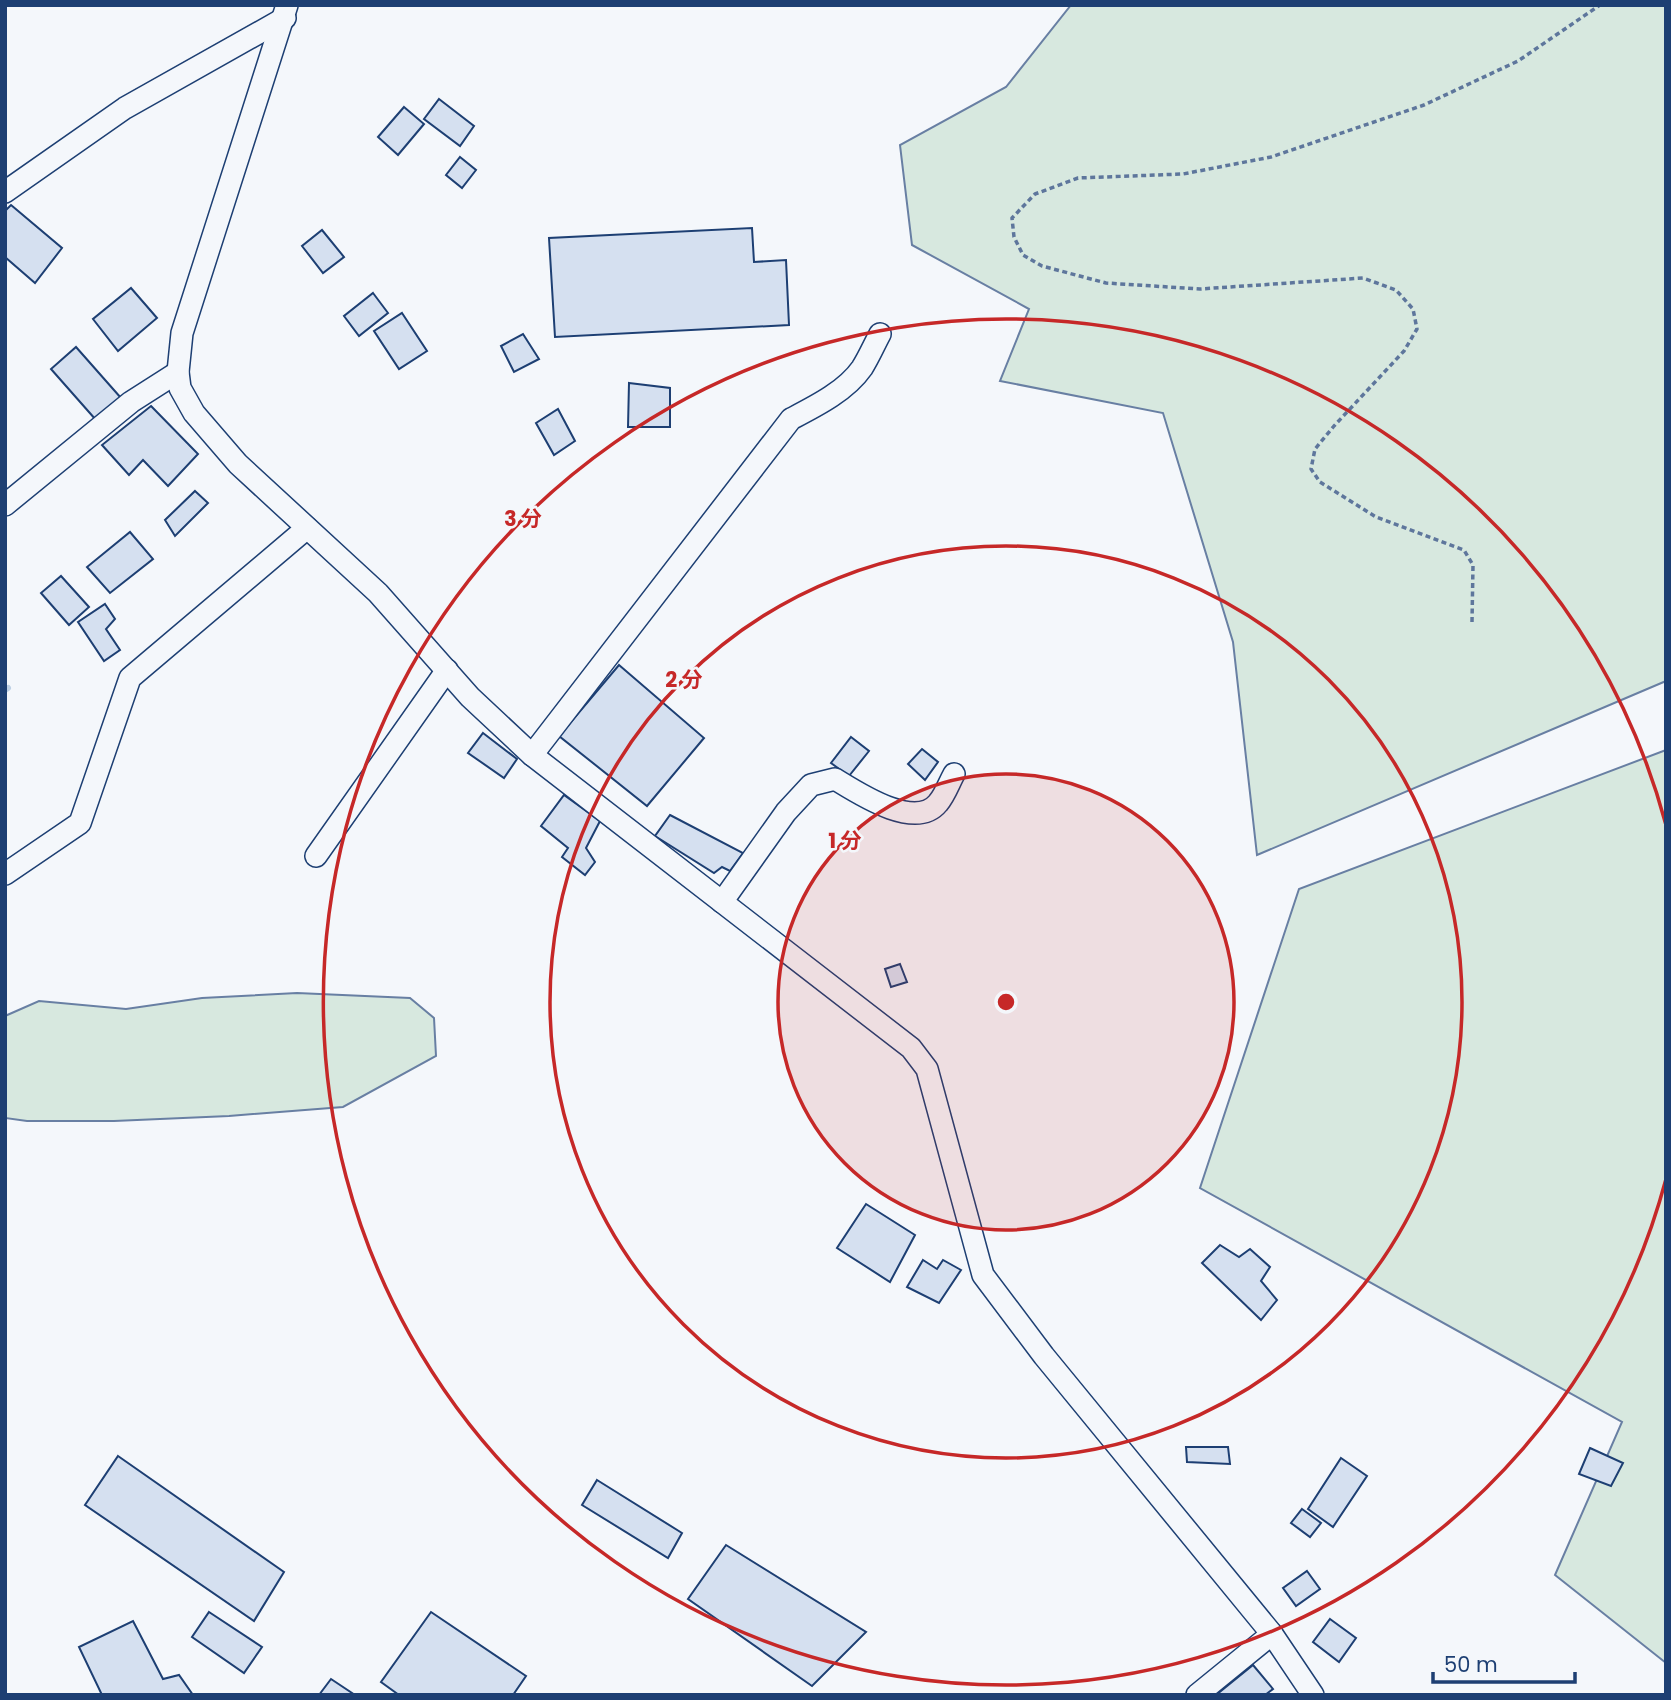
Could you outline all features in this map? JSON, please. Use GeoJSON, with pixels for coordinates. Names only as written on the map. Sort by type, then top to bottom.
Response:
{"type":"FeatureCollection","features":[{"type":"Feature","properties":{"kind":"street"},"geometry":{"type":"LineString","coordinates":[[5,192],[125,108],[286,11]]}},
{"type":"Feature","properties":{"kind":"street"},"geometry":{"type":"LineString","coordinates":[[286,11],[181,333],[178,372],[180,388],[194,413],[238,464],[378,593],[470,696],[532,755],[911,1048],[927,1069],[983,1275],[1044,1356],[1272,1634],[1313,1695]]}},
{"type":"Feature","properties":{"kind":"street"},"geometry":{"type":"LineString","coordinates":[[532,755],[792,419],[820,404],[855,376],[880,334]]}},
{"type":"Feature","properties":{"kind":"street"},"geometry":{"type":"LineString","coordinates":[[5,505],[131,402],[178,372]]}},
{"type":"Feature","properties":{"kind":"street"},"geometry":{"type":"LineString","coordinates":[[5,874],[80,823],[130,678],[307,528]]}},
{"type":"Feature","properties":{"kind":"street"},"geometry":{"type":"LineString","coordinates":[[316,856],[447,670]]}},
{"type":"Feature","properties":{"kind":"street"},"geometry":{"type":"LineString","coordinates":[[722,902],[786,812],[811,785],[835,779],[877,804],[918,814],[937,805],[954,775]]}},
{"type":"Feature","properties":{"kind":"street"},"geometry":{"type":"LineString","coordinates":[[1197,1695],[1272,1634]]}},
{"type":"Feature","properties":{"kind":"path"},"geometry":{"type":"LineString","coordinates":[[1472,622],[1473,565],[1464,550],[1376,517],[1320,482],[1311,469],[1315,449],[1404,351],[1417,329],[1413,309],[1396,290],[1363,278],[1200,289],[1106,283],[1042,265],[1023,255],[1014,237],[1012,218],[1035,194],[1078,178],[1184,174],[1271,157],[1424,105],[1518,61],[1600,5]]}},
{"type":"Feature","properties":{"kind":"shaded area"},"geometry":{"type":"Polygon","coordinates":[[[1071,5],[1666,5],[1666,681],[1257,855],[1233,642],[1163,413],[1000,381],[1029,309],[912,245],[900,145],[1006,87],[1071,5]]]}},
{"type":"Feature","properties":{"kind":"shaded area"},"geometry":{"type":"Polygon","coordinates":[[[1666,750],[1666,1663],[1555,1575],[1622,1422],[1200,1188],[1299,889],[1666,750]]]}},
{"type":"Feature","properties":{"kind":"shaded area"},"geometry":{"type":"Polygon","coordinates":[[[297,993],[410,998],[434,1018],[436,1056],[343,1107],[114,1121],[27,1121],[5,1118],[5,1016],[39,1001],[126,1009],[202,998],[297,993]]]}},
{"type":"Feature","properties":{"kind":"building"},"geometry":{"type":"Polygon","coordinates":[[[439,99],[474,126],[460,146],[424,119],[439,99]]]}},
{"type":"Feature","properties":{"kind":"building"},"geometry":{"type":"Polygon","coordinates":[[[404,107],[424,124],[398,155],[378,137],[404,107]]]}},
{"type":"Feature","properties":{"kind":"building"},"geometry":{"type":"Polygon","coordinates":[[[460,157],[476,170],[462,188],[446,175],[460,157]]]}},
{"type":"Feature","properties":{"kind":"building"},"geometry":{"type":"Polygon","coordinates":[[[11,205],[62,248],[35,283],[5,257],[5,211],[11,205]]]}},
{"type":"Feature","properties":{"kind":"building"},"geometry":{"type":"Polygon","coordinates":[[[752,228],[754,262],[786,260],[789,325],[555,337],[549,238],[752,228]]]}},
{"type":"Feature","properties":{"kind":"building"},"geometry":{"type":"Polygon","coordinates":[[[322,230],[344,257],[323,273],[302,246],[322,230]]]}},
{"type":"Feature","properties":{"kind":"building"},"geometry":{"type":"Polygon","coordinates":[[[131,288],[157,318],[118,351],[93,319],[131,288]]]}},
{"type":"Feature","properties":{"kind":"building"},"geometry":{"type":"Polygon","coordinates":[[[373,293],[388,313],[359,336],[344,316],[373,293]]]}},
{"type":"Feature","properties":{"kind":"building"},"geometry":{"type":"Polygon","coordinates":[[[402,313],[427,351],[399,369],[374,331],[402,313]]]}},
{"type":"Feature","properties":{"kind":"building"},"geometry":{"type":"Polygon","coordinates":[[[523,334],[539,359],[514,372],[501,346],[523,334]]]}},
{"type":"Feature","properties":{"kind":"building"},"geometry":{"type":"Polygon","coordinates":[[[76,347],[121,398],[96,420],[51,369],[76,347]]]}},
{"type":"Feature","properties":{"kind":"building"},"geometry":{"type":"Polygon","coordinates":[[[629,383],[670,388],[670,427],[628,427],[629,383]]]}},
{"type":"Feature","properties":{"kind":"building"},"geometry":{"type":"Polygon","coordinates":[[[151,406],[198,454],[168,486],[143,460],[129,475],[102,445],[151,406]]]}},
{"type":"Feature","properties":{"kind":"building"},"geometry":{"type":"Polygon","coordinates":[[[558,409],[575,441],[554,455],[536,423],[558,409]]]}},
{"type":"Feature","properties":{"kind":"building"},"geometry":{"type":"Polygon","coordinates":[[[195,491],[208,503],[175,536],[165,520],[195,491]]]}},
{"type":"Feature","properties":{"kind":"building"},"geometry":{"type":"Polygon","coordinates":[[[130,532],[153,559],[110,593],[87,567],[130,532]]]}},
{"type":"Feature","properties":{"kind":"building"},"geometry":{"type":"Polygon","coordinates":[[[61,576],[89,607],[69,625],[41,593],[61,576]]]}},
{"type":"Feature","properties":{"kind":"building"},"geometry":{"type":"Polygon","coordinates":[[[105,604],[115,619],[106,629],[120,650],[104,661],[78,622],[105,604]]]}},
{"type":"Feature","properties":{"kind":"building"},"geometry":{"type":"Polygon","coordinates":[[[619,665],[704,738],[647,806],[559,736],[619,665]]]}},
{"type":"Feature","properties":{"kind":"building"},"geometry":{"type":"Polygon","coordinates":[[[483,733],[517,759],[504,778],[468,753],[483,733]]]}},
{"type":"Feature","properties":{"kind":"building"},"geometry":{"type":"Polygon","coordinates":[[[851,737],[869,751],[849,776],[831,763],[851,737]]]}},
{"type":"Feature","properties":{"kind":"building"},"geometry":{"type":"Polygon","coordinates":[[[922,749],[938,762],[925,780],[908,764],[922,749]]]}},
{"type":"Feature","properties":{"kind":"building"},"geometry":{"type":"Polygon","coordinates":[[[564,795],[600,821],[586,848],[595,862],[585,875],[562,857],[568,848],[541,826],[564,795]]]}},
{"type":"Feature","properties":{"kind":"building"},"geometry":{"type":"Polygon","coordinates":[[[670,815],[743,853],[730,871],[722,867],[714,873],[655,836],[670,815]]]}},
{"type":"Feature","properties":{"kind":"building"},"geometry":{"type":"Polygon","coordinates":[[[900,964],[907,982],[891,987],[885,969],[900,964]]]}},
{"type":"Feature","properties":{"kind":"building"},"geometry":{"type":"Polygon","coordinates":[[[866,1204],[915,1235],[890,1282],[837,1248],[866,1204]]]}},
{"type":"Feature","properties":{"kind":"building"},"geometry":{"type":"Polygon","coordinates":[[[1220,1245],[1239,1257],[1250,1249],[1270,1267],[1261,1281],[1277,1300],[1261,1320],[1202,1263],[1220,1245]]]}},
{"type":"Feature","properties":{"kind":"building"},"geometry":{"type":"Polygon","coordinates":[[[923,1260],[937,1269],[943,1260],[961,1270],[939,1303],[907,1287],[923,1260]]]}},
{"type":"Feature","properties":{"kind":"building"},"geometry":{"type":"Polygon","coordinates":[[[1186,1447],[1228,1447],[1230,1464],[1187,1462],[1186,1447]]]}},
{"type":"Feature","properties":{"kind":"building"},"geometry":{"type":"Polygon","coordinates":[[[1590,1448],[1623,1463],[1611,1486],[1579,1474],[1590,1448]]]}},
{"type":"Feature","properties":{"kind":"building"},"geometry":{"type":"Polygon","coordinates":[[[118,1456],[284,1572],[254,1621],[85,1505],[118,1456]]]}},
{"type":"Feature","properties":{"kind":"building"},"geometry":{"type":"Polygon","coordinates":[[[1341,1458],[1367,1476],[1333,1527],[1308,1509],[1341,1458]]]}},
{"type":"Feature","properties":{"kind":"building"},"geometry":{"type":"Polygon","coordinates":[[[597,1480],[682,1533],[668,1558],[582,1505],[597,1480]]]}},
{"type":"Feature","properties":{"kind":"building"},"geometry":{"type":"Polygon","coordinates":[[[1302,1509],[1321,1523],[1310,1537],[1291,1523],[1302,1509]]]}},
{"type":"Feature","properties":{"kind":"building"},"geometry":{"type":"Polygon","coordinates":[[[726,1545],[866,1632],[812,1686],[688,1599],[726,1545]]]}},
{"type":"Feature","properties":{"kind":"building"},"geometry":{"type":"Polygon","coordinates":[[[1307,1571],[1320,1589],[1296,1606],[1283,1588],[1307,1571]]]}},
{"type":"Feature","properties":{"kind":"building"},"geometry":{"type":"Polygon","coordinates":[[[209,1612],[262,1647],[244,1673],[192,1637],[209,1612]]]}},
{"type":"Feature","properties":{"kind":"building"},"geometry":{"type":"Polygon","coordinates":[[[431,1612],[526,1676],[513,1695],[399,1695],[381,1682],[431,1612]]]}},
{"type":"Feature","properties":{"kind":"building"},"geometry":{"type":"Polygon","coordinates":[[[1330,1619],[1356,1638],[1339,1662],[1313,1642],[1330,1619]]]}},
{"type":"Feature","properties":{"kind":"building"},"geometry":{"type":"Polygon","coordinates":[[[133,1621],[163,1679],[179,1675],[193,1695],[102,1695],[79,1647],[133,1621]]]}},
{"type":"Feature","properties":{"kind":"building"},"geometry":{"type":"Polygon","coordinates":[[[1253,1665],[1273,1689],[1265,1695],[1216,1695],[1253,1665]]]}},
{"type":"Feature","properties":{"kind":"building"},"geometry":{"type":"Polygon","coordinates":[[[331,1679],[355,1695],[319,1695],[331,1679]]]}}]}
